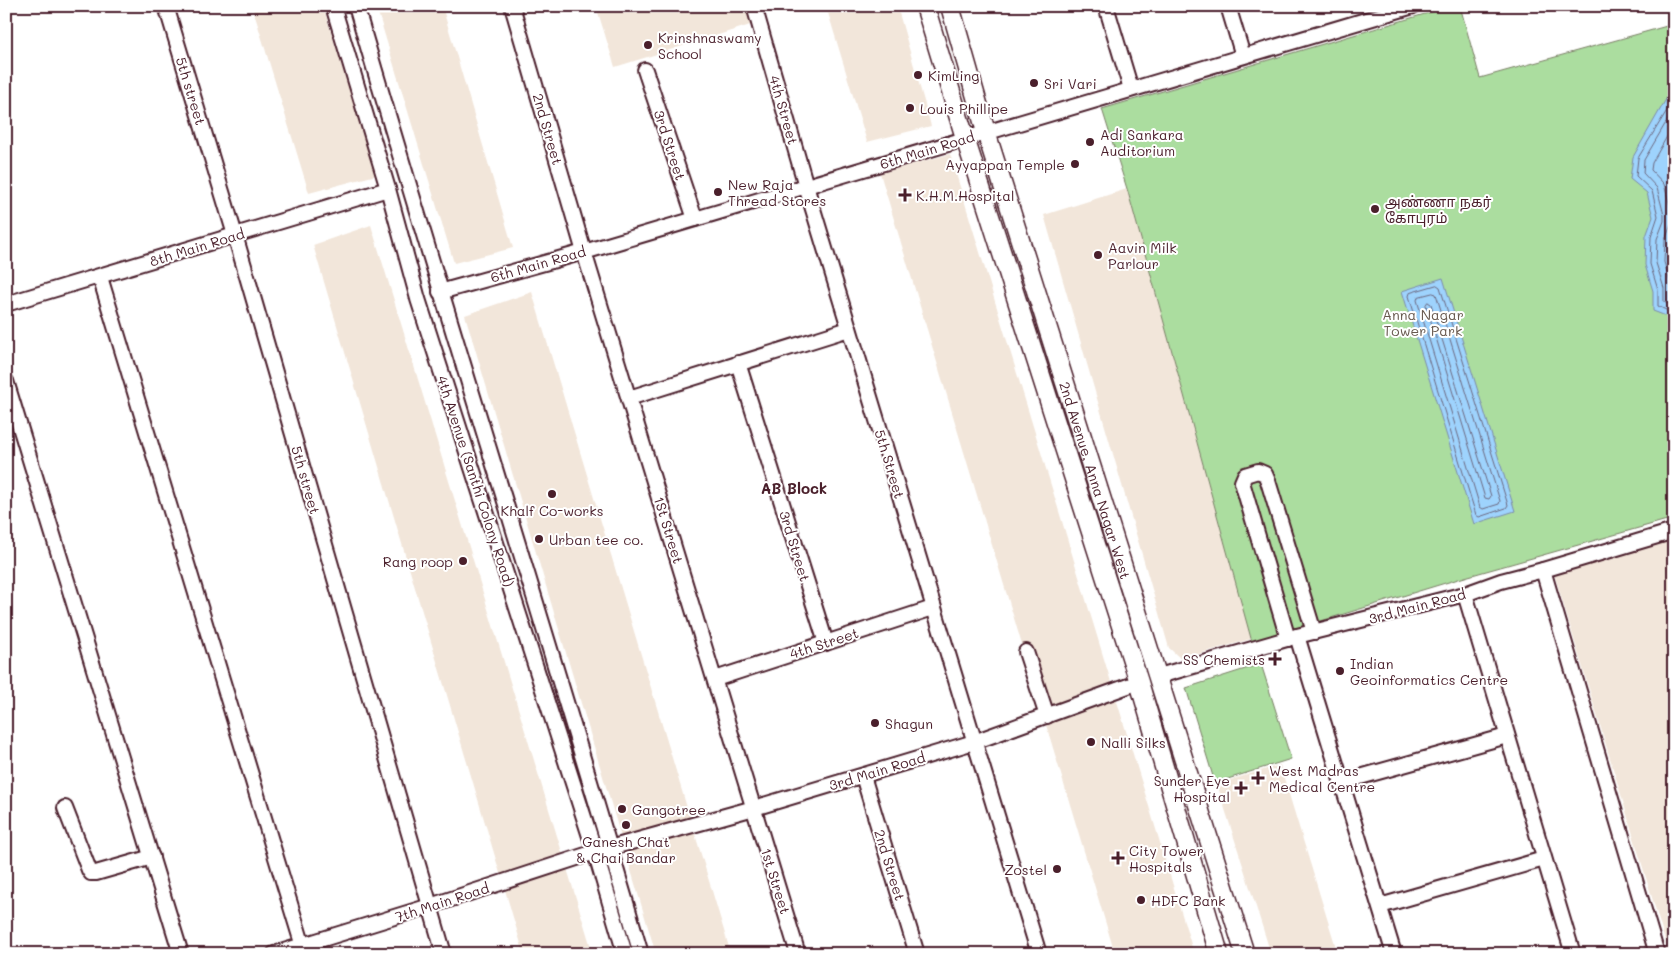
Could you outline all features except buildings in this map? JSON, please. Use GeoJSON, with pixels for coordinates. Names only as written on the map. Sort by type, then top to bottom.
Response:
{"type":"FeatureCollection","features":[{"type":"Feature","properties":{"kind":"main road","name":"2nd Avenue, Anna Nagar West"},"geometry":{"type":"LineString","coordinates":[[925,6],[965,138],[1139,682],[1219,954]]}},
{"type":"Feature","properties":{"kind":"main road","name":"2nd Avenue, Anna Nagar West"},"geometry":{"type":"LineString","coordinates":[[950,6],[986,132],[1159,676],[1245,954]]}},
{"type":"Feature","properties":{"kind":"street","name":"5th street"},"geometry":{"type":"LineString","coordinates":[[166,6],[235,235],[444,954]]}},
{"type":"Feature","properties":{"kind":"street","name":"4th Avenue (Santhi Colony Road)"},"geometry":{"type":"LineString","coordinates":[[333,6],[388,189],[418,299],[595,852],[625,954]]}},
{"type":"Feature","properties":{"kind":"street","name":"4th Avenue (Santhi Colony Road)"},"geometry":{"type":"LineString","coordinates":[[356,6],[440,292],[641,954]]}},
{"type":"Feature","properties":{"kind":"street","name":"2nd Street"},"geometry":{"type":"LineString","coordinates":[[512,6],[584,252]]}},
{"type":"Feature","properties":{"kind":"street","name":"4th Street"},"geometry":{"type":"LineString","coordinates":[[754,6],[806,186]]}},
{"type":"Feature","properties":{"kind":"street"},"geometry":{"type":"LineString","coordinates":[[1106,6],[1131,90]]}},
{"type":"Feature","properties":{"kind":"street"},"geometry":{"type":"LineString","coordinates":[[1228,6],[1243,56]]}},
{"type":"Feature","properties":{"kind":"street","name":"6th Main Road"},"geometry":{"type":"LineString","coordinates":[[440,292],[584,252],[1131,90],[1243,56],[1371,12],[1413,6]]}},
{"type":"Feature","properties":{"kind":"street","name":"3rd Street"},"geometry":{"type":"LineString","coordinates":[[645,70],[695,219]]}},
{"type":"Feature","properties":{"kind":"street","name":"5th Street"},"geometry":{"type":"LineString","coordinates":[[806,186],[974,742]]}},
{"type":"Feature","properties":{"kind":"street","name":"8th Main Road"},"geometry":{"type":"LineString","coordinates":[[6,304],[388,189]]}},
{"type":"Feature","properties":{"kind":"street","name":"1St Street"},"geometry":{"type":"LineString","coordinates":[[584,252],[754,808]]}},
{"type":"Feature","properties":{"kind":"street"},"geometry":{"type":"LineString","coordinates":[[100,277],[304,950]]}},
{"type":"Feature","properties":{"kind":"street"},"geometry":{"type":"LineString","coordinates":[[629,398],[849,328]]}},
{"type":"Feature","properties":{"kind":"street","name":"3rd Street"},"geometry":{"type":"LineString","coordinates":[[738,363],[826,643]]}},
{"type":"Feature","properties":{"kind":"street"},"geometry":{"type":"LineString","coordinates":[[6,381],[181,954]]}},
{"type":"Feature","properties":{"kind":"street"},"geometry":{"type":"LineString","coordinates":[[1314,632],[1265,474],[1258,471],[1245,475],[1242,482],[1342,782],[1394,954]]}},
{"type":"Feature","properties":{"kind":"street","name":"3rd Main Road"},"geometry":{"type":"LineString","coordinates":[[1159,676],[1314,632],[1465,594],[1501,581],[1674,531]]}},
{"type":"Feature","properties":{"kind":"street"},"geometry":{"type":"LineString","coordinates":[[1543,570],[1657,954]]}},
{"type":"Feature","properties":{"kind":"street"},"geometry":{"type":"LineString","coordinates":[[1465,594],[1573,954]]}},
{"type":"Feature","properties":{"kind":"street","name":"4th Street"},"geometry":{"type":"LineString","coordinates":[[715,678],[933,608]]}},
{"type":"Feature","properties":{"kind":"street"},"geometry":{"type":"LineString","coordinates":[[1026,652],[1047,716]]}},
{"type":"Feature","properties":{"kind":"street","name":"3rd Main Road"},"geometry":{"type":"LineString","coordinates":[[610,847],[754,808],[974,742],[1139,682]]}},
{"type":"Feature","properties":{"kind":"street"},"geometry":{"type":"LineString","coordinates":[[1342,782],[1507,736]]}},
{"type":"Feature","properties":{"kind":"street"},"geometry":{"type":"LineString","coordinates":[[974,742],[1039,954]]}},
{"type":"Feature","properties":{"kind":"street","name":"2nd Street"},"geometry":{"type":"LineString","coordinates":[[863,776],[917,954]]}},
{"type":"Feature","properties":{"kind":"street"},"geometry":{"type":"LineString","coordinates":[[65,808],[91,873],[152,857]]}},
{"type":"Feature","properties":{"kind":"street","name":"1st Street"},"geometry":{"type":"LineString","coordinates":[[754,808],[798,954]]}},
{"type":"Feature","properties":{"kind":"street","name":"7th Main Road"},"geometry":{"type":"LineString","coordinates":[[274,954],[304,950],[430,906],[610,847]]}},
{"type":"Feature","properties":{"kind":"street"},"geometry":{"type":"LineString","coordinates":[[1380,906],[1544,859]]}},
{"type":"Feature","properties":{"kind":"shaded area"},"geometry":{"type":"Polygon","coordinates":[[[252,6],[323,6],[376,175],[309,193],[252,6]]]}},
{"type":"Feature","properties":{"kind":"shaded area"},"geometry":{"type":"Polygon","coordinates":[[[376,6],[442,6],[513,248],[454,263],[376,6]]]}},
{"type":"Feature","properties":{"kind":"shaded area","name":"Krinshnaswamy School"},"geometry":{"type":"Polygon","coordinates":[[[596,6],[755,6],[760,22],[615,67],[596,6]]]}},
{"type":"Feature","properties":{"kind":"shaded area"},"geometry":{"type":"Polygon","coordinates":[[[826,6],[897,6],[931,126],[867,142],[826,6]]]}},
{"type":"Feature","properties":{"kind":"shaded area"},"geometry":{"type":"Polygon","coordinates":[[[950,154],[1194,954],[1115,954],[880,173],[950,154]]]}},
{"type":"Feature","properties":{"kind":"shaded area"},"geometry":{"type":"Polygon","coordinates":[[[1127,189],[1251,639],[1181,659],[1169,648],[1044,215],[1127,189]]]}},
{"type":"Feature","properties":{"kind":"shaded area"},"geometry":{"type":"Polygon","coordinates":[[[371,225],[593,954],[524,954],[313,245],[371,225]]]}},
{"type":"Feature","properties":{"kind":"shaded area"},"geometry":{"type":"Polygon","coordinates":[[[532,292],[731,954],[656,954],[465,315],[532,292]]]}},
{"type":"Feature","properties":{"kind":"shaded area"},"geometry":{"type":"Polygon","coordinates":[[[1674,536],[1674,954],[1669,954],[1554,573],[1674,536]]]}},
{"type":"Feature","properties":{"kind":"shaded area"},"geometry":{"type":"Polygon","coordinates":[[[1280,765],[1338,954],[1271,954],[1217,784],[1280,765]]]}},
{"type":"Feature","properties":{"kind":"green space","name":"Anna Nagar Tower Park"},"geometry":{"type":"Polygon","coordinates":[[[1452,6],[1460,6],[1480,78],[1674,24],[1674,518],[1465,577],[1252,642],[1128,192],[1102,109],[1452,6]]]}},
{"type":"Feature","properties":{"kind":"green space"},"geometry":{"type":"Polygon","coordinates":[[[1261,664],[1291,759],[1215,783],[1186,688],[1261,664]]]}},
{"type":"Feature","properties":{"kind":"water"},"geometry":{"type":"Polygon","coordinates":[[[1669,94],[1674,94],[1674,319],[1653,311],[1653,291],[1645,265],[1646,236],[1653,217],[1647,193],[1630,179],[1633,157],[1669,94]]]}},
{"type":"Feature","properties":{"kind":"water"},"geometry":{"type":"Polygon","coordinates":[[[1443,278],[1515,511],[1474,524],[1402,291],[1443,278]]]}},
{"type":"Feature","properties":{"kind":"place","name":"Krinshnaswamy School"},"geometry":{"type":"Point","coordinates":[648,45]}},
{"type":"Feature","properties":{"kind":"place","name":"KimLing"},"geometry":{"type":"Point","coordinates":[918,75]}},
{"type":"Feature","properties":{"kind":"place","name":"Sri Vari"},"geometry":{"type":"Point","coordinates":[1034,83]}},
{"type":"Feature","properties":{"kind":"place","name":"Louis Phillipe"},"geometry":{"type":"Point","coordinates":[910,108]}},
{"type":"Feature","properties":{"kind":"place","name":"Adi Sankara Auditorium"},"geometry":{"type":"Point","coordinates":[1090,142]}},
{"type":"Feature","properties":{"kind":"place","name":"Ayyappan Temple"},"geometry":{"type":"Point","coordinates":[1075,164]}},
{"type":"Feature","properties":{"kind":"place","name":"New Raja Thread Stores"},"geometry":{"type":"Point","coordinates":[718,192]}},
{"type":"Feature","properties":{"kind":"place","name":"K.H.M.Hospital"},"geometry":{"type":"Point","coordinates":[905,195]}},
{"type":"Feature","properties":{"kind":"place","name":"அண்ணா நகர் கோபுரம்"},"geometry":{"type":"Point","coordinates":[1375,209]}},
{"type":"Feature","properties":{"kind":"place","name":"Aavin Milk Parlour"},"geometry":{"type":"Point","coordinates":[1098,255]}},
{"type":"Feature","properties":{"kind":"place","name":"Khalf Co-works"},"geometry":{"type":"Point","coordinates":[552,494]}},
{"type":"Feature","properties":{"kind":"place","name":"Urban tee co."},"geometry":{"type":"Point","coordinates":[539,539]}},
{"type":"Feature","properties":{"kind":"place","name":"Rang roop"},"geometry":{"type":"Point","coordinates":[463,561]}},
{"type":"Feature","properties":{"kind":"place","name":"SS Chemists"},"geometry":{"type":"Point","coordinates":[1275,659]}},
{"type":"Feature","properties":{"kind":"place","name":"Indian Geoinformatics Centre"},"geometry":{"type":"Point","coordinates":[1340,671]}},
{"type":"Feature","properties":{"kind":"place","name":"Shagun"},"geometry":{"type":"Point","coordinates":[875,723]}},
{"type":"Feature","properties":{"kind":"place","name":"Nalli Silks"},"geometry":{"type":"Point","coordinates":[1091,742]}},
{"type":"Feature","properties":{"kind":"place","name":"West Madras Medical Centre"},"geometry":{"type":"Point","coordinates":[1258,778]}},
{"type":"Feature","properties":{"kind":"place","name":"Sunder Eye Hospital"},"geometry":{"type":"Point","coordinates":[1241,788]}},
{"type":"Feature","properties":{"kind":"place","name":"Gangotree"},"geometry":{"type":"Point","coordinates":[622,809]}},
{"type":"Feature","properties":{"kind":"place","name":"Ganesh Chat & Chai Bandar"},"geometry":{"type":"Point","coordinates":[626,825]}},
{"type":"Feature","properties":{"kind":"place","name":"City Tower Hospitals"},"geometry":{"type":"Point","coordinates":[1118,858]}},
{"type":"Feature","properties":{"kind":"place","name":"Zostel"},"geometry":{"type":"Point","coordinates":[1057,869]}},
{"type":"Feature","properties":{"kind":"place","name":"HDFC Bank"},"geometry":{"type":"Point","coordinates":[1141,900]}},
{"type":"Feature","properties":{"kind":"district","name":"AB Block"},"geometry":{"type":"Point","coordinates":[794,488]}}]}
